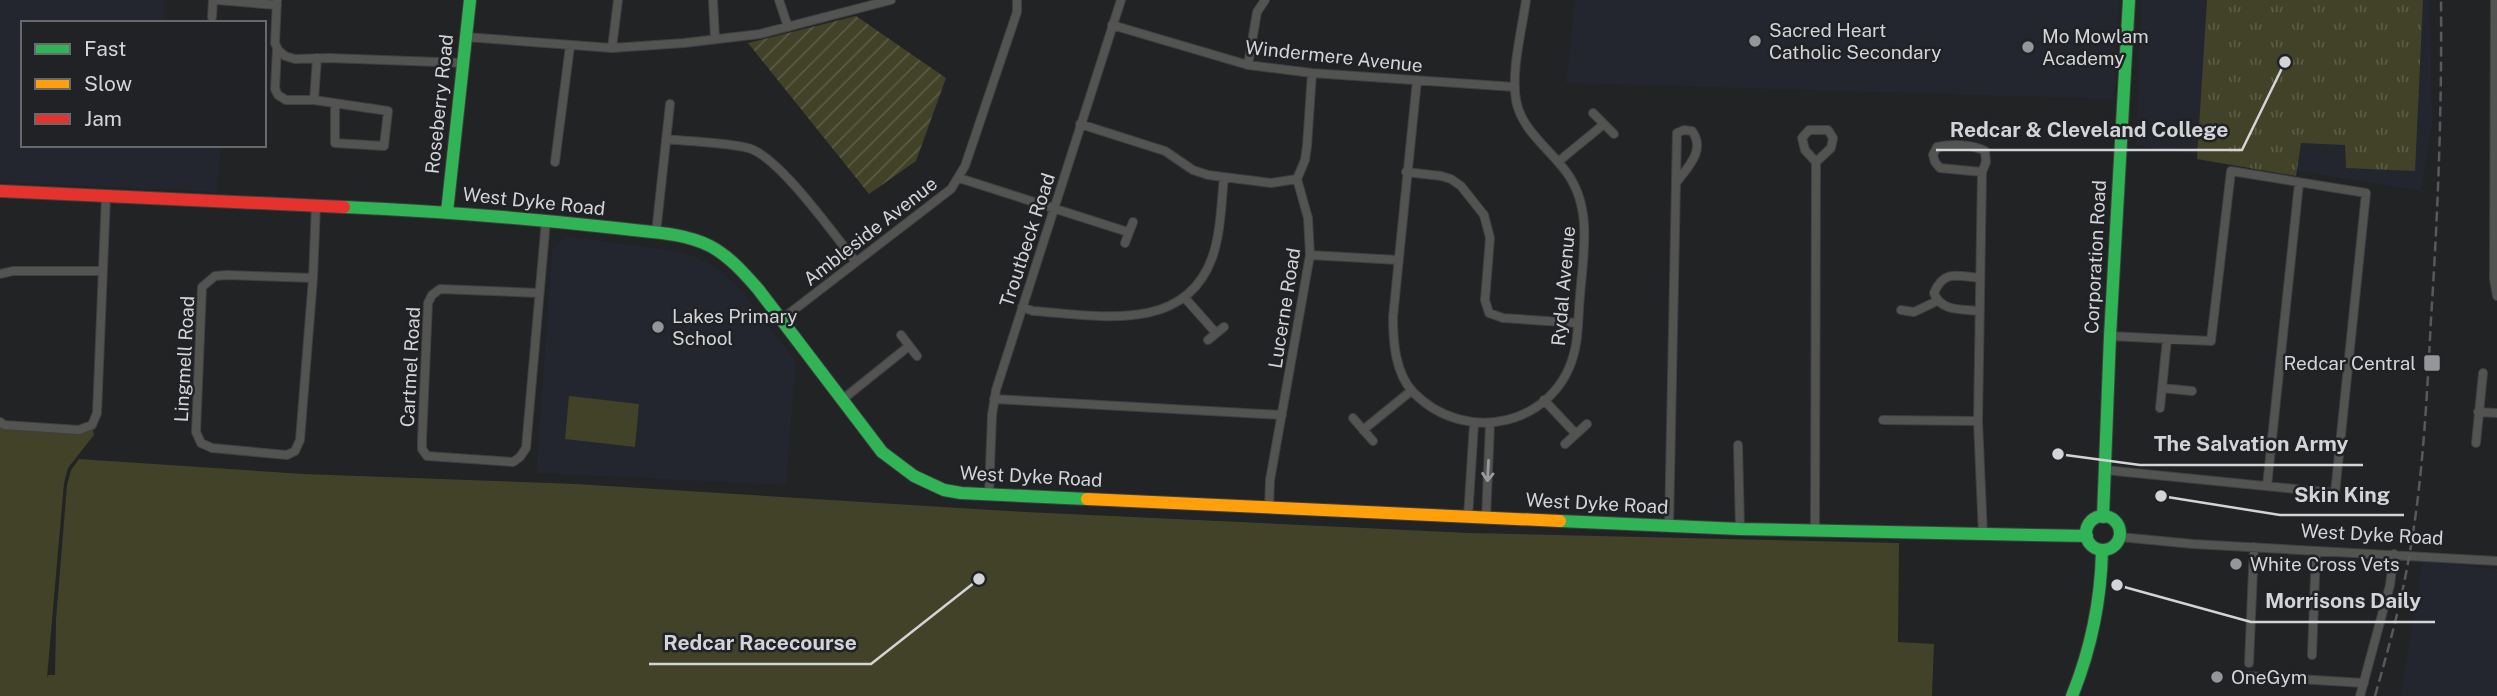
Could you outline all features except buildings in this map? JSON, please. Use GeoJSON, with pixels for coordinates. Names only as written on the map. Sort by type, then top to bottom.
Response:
{"type":"FeatureCollection","features":[{"type":"Feature","properties":{"kind":"street"},"geometry":{"type":"LineString","coordinates":[[212,17],[215,0],[277,2],[275,89],[278,95],[286,100],[314,100],[388,111],[384,146],[335,143],[335,105]]}},
{"type":"Feature","properties":{"kind":"street","name":"Roseberry Road"},"geometry":{"type":"LineString","coordinates":[[447,212],[470,0]]}},
{"type":"Feature","properties":{"kind":"street"},"geometry":{"type":"LineString","coordinates":[[612,48],[618,0]]}},
{"type":"Feature","properties":{"kind":"street"},"geometry":{"type":"LineString","coordinates":[[713,0],[715,39]]}},
{"type":"Feature","properties":{"kind":"street"},"geometry":{"type":"LineString","coordinates":[[779,0],[788,27]]}},
{"type":"Feature","properties":{"kind":"street"},"geometry":{"type":"LineString","coordinates":[[466,37],[612,48],[760,34],[891,0]]}},
{"type":"Feature","properties":{"kind":"street","name":"Ambleside Avenue"},"geometry":{"type":"LineString","coordinates":[[782,319],[944,196],[959,178],[1017,12],[1017,0]]}},
{"type":"Feature","properties":{"kind":"street","name":"Troutbeck Road"},"geometry":{"type":"LineString","coordinates":[[989,494],[994,399],[1121,0]]}},
{"type":"Feature","properties":{"kind":"street"},"geometry":{"type":"LineString","coordinates":[[1248,65],[1256,12],[1265,0]]}},
{"type":"Feature","properties":{"kind":"street","name":"Rydal Avenue"},"geometry":{"type":"LineString","coordinates":[[1411,391],[1441,413],[1474,424],[1490,424],[1526,413],[1544,401],[1562,380],[1575,348],[1585,232],[1583,212],[1579,193],[1559,161],[1528,128],[1520,115],[1515,87],[1526,0]]}},
{"type":"Feature","properties":{"kind":"street","name":"Corporation Road"},"geometry":{"type":"LineString","coordinates":[[2103,517],[2129,0]]}},
{"type":"Feature","properties":{"kind":"street"},"geometry":{"type":"LineString","coordinates":[[2495,0],[2497,296]]}},
{"type":"Feature","properties":{"kind":"street","name":"Windermere Avenue"},"geometry":{"type":"LineString","coordinates":[[1112,25],[1248,65],[1312,73],[1515,87]]}},
{"type":"Feature","properties":{"kind":"street"},"geometry":{"type":"LineString","coordinates":[[555,162],[570,46]]}},
{"type":"Feature","properties":{"kind":"street"},"geometry":{"type":"LineString","coordinates":[[277,48],[285,56],[295,59],[464,63]]}},
{"type":"Feature","properties":{"kind":"street"},"geometry":{"type":"LineString","coordinates":[[314,100],[317,58]]}},
{"type":"Feature","properties":{"kind":"street"},"geometry":{"type":"LineString","coordinates":[[1080,124],[1148,144],[1166,151],[1193,170],[1224,178],[1271,183],[1297,179],[1306,153],[1312,73]]}},
{"type":"Feature","properties":{"kind":"street"},"geometry":{"type":"LineString","coordinates":[[1363,430],[1411,391],[1396,357],[1393,317],[1417,80]]}},
{"type":"Feature","properties":{"kind":"street"},"geometry":{"type":"LineString","coordinates":[[656,233],[670,103]]}},
{"type":"Feature","properties":{"kind":"street"},"geometry":{"type":"LineString","coordinates":[[1593,113],[1614,134]]}},
{"type":"Feature","properties":{"kind":"street"},"geometry":{"type":"LineString","coordinates":[[1559,161],[1604,124]]}},
{"type":"Feature","properties":{"kind":"street"},"geometry":{"type":"LineString","coordinates":[[1669,526],[1676,183],[1677,134],[1684,130],[1692,131],[1698,138],[1697,154],[1676,183]]}},
{"type":"Feature","properties":{"kind":"street"},"geometry":{"type":"LineString","coordinates":[[1815,530],[1816,162],[1805,150],[1802,138],[1809,130],[1828,130],[1833,138],[1831,148],[1816,162]]}},
{"type":"Feature","properties":{"kind":"street"},"geometry":{"type":"LineString","coordinates":[[666,139],[750,148],[765,156],[825,222],[856,262]]}},
{"type":"Feature","properties":{"kind":"street"},"geometry":{"type":"LineString","coordinates":[[1982,172],[1940,168],[1933,155],[1937,147],[1945,145],[1977,147],[1984,151],[1986,162],[1982,172],[1978,421],[1983,535]]}},
{"type":"Feature","properties":{"kind":"street"},"geometry":{"type":"LineString","coordinates":[[2105,470],[2335,494],[2366,193],[2231,171],[2211,341],[2110,336]]}},
{"type":"Feature","properties":{"kind":"street"},"geometry":{"type":"LineString","coordinates":[[1406,172],[1451,179],[1461,186],[1484,215],[1490,237],[1485,300],[1489,313],[1503,318],[1577,323]]}},
{"type":"Feature","properties":{"kind":"street"},"geometry":{"type":"LineString","coordinates":[[959,178],[1128,232]]}},
{"type":"Feature","properties":{"kind":"street"},"geometry":{"type":"LineString","coordinates":[[1022,307],[1033,312],[1138,316],[1165,309],[1184,297],[1206,270],[1212,257],[1218,232],[1224,178]]}},
{"type":"Feature","properties":{"kind":"street","name":"Lucerne Road"},"geometry":{"type":"LineString","coordinates":[[1269,508],[1270,480],[1310,255],[1308,218],[1297,179]]}},
{"type":"Feature","properties":{"kind":"street"},"geometry":{"type":"LineString","coordinates":[[2267,486],[2299,183]]}},
{"type":"Feature","properties":{"kind":"street","name":"West Dyke Road"},"geometry":{"type":"LineString","coordinates":[[0,191],[447,212],[546,220],[686,238],[709,246],[736,265],[782,319],[882,452],[914,477],[944,490],[1740,529],[2087,536]]}},
{"type":"Feature","properties":{"kind":"street"},"geometry":{"type":"LineString","coordinates":[[0,422],[4,425],[79,430],[92,425],[97,414],[106,196]]}},
{"type":"Feature","properties":{"kind":"street","name":"Lingmell Road"},"geometry":{"type":"LineString","coordinates":[[313,278],[227,275],[215,276],[202,287],[196,432],[201,443],[212,448],[287,455],[295,451],[300,440],[313,278],[316,205]]}},
{"type":"Feature","properties":{"kind":"street","name":"Cartmel Road"},"geometry":{"type":"LineString","coordinates":[[539,293],[440,289],[432,295],[428,303],[422,449],[427,456],[513,462],[526,448],[546,220]]}},
{"type":"Feature","properties":{"kind":"street"},"geometry":{"type":"LineString","coordinates":[[1125,243],[1133,222]]}},
{"type":"Feature","properties":{"kind":"street"},"geometry":{"type":"LineString","coordinates":[[1310,255],[1398,260]]}},
{"type":"Feature","properties":{"kind":"street"},"geometry":{"type":"LineString","coordinates":[[0,274],[13,271],[103,271]]}},
{"type":"Feature","properties":{"kind":"street"},"geometry":{"type":"LineString","coordinates":[[1980,278],[1947,276],[1939,282],[1934,293],[1937,301],[1945,307],[1980,311]]}},
{"type":"Feature","properties":{"kind":"street"},"geometry":{"type":"LineString","coordinates":[[1184,297],[1216,333]]}},
{"type":"Feature","properties":{"kind":"street"},"geometry":{"type":"LineString","coordinates":[[1901,310],[1914,312],[1937,301]]}},
{"type":"Feature","properties":{"kind":"street"},"geometry":{"type":"LineString","coordinates":[[1208,340],[1224,327]]}},
{"type":"Feature","properties":{"kind":"street"},"geometry":{"type":"LineString","coordinates":[[901,335],[917,355]]}},
{"type":"Feature","properties":{"kind":"street"},"geometry":{"type":"LineString","coordinates":[[2160,408],[2167,339]]}},
{"type":"Feature","properties":{"kind":"street"},"geometry":{"type":"LineString","coordinates":[[843,399],[909,346]]}},
{"type":"Feature","properties":{"kind":"street"},"geometry":{"type":"LineString","coordinates":[[2476,443],[2483,373]]}},
{"type":"Feature","properties":{"kind":"street"},"geometry":{"type":"LineString","coordinates":[[2162,388],[2192,391]]}},
{"type":"Feature","properties":{"kind":"street"},"geometry":{"type":"LineString","coordinates":[[994,399],[1282,415]]}},
{"type":"Feature","properties":{"kind":"street"},"geometry":{"type":"LineString","coordinates":[[1544,401],[1576,434]]}},
{"type":"Feature","properties":{"kind":"street"},"geometry":{"type":"LineString","coordinates":[[2478,412],[2497,413]]}},
{"type":"Feature","properties":{"kind":"street"},"geometry":{"type":"LineString","coordinates":[[1353,418],[1373,441]]}},
{"type":"Feature","properties":{"kind":"street"},"geometry":{"type":"LineString","coordinates":[[1885,420],[1978,421]]}},
{"type":"Feature","properties":{"kind":"street"},"geometry":{"type":"LineString","coordinates":[[1468,517],[1474,424]]}},
{"type":"Feature","properties":{"kind":"street"},"geometry":{"type":"LineString","coordinates":[[1486,517],[1490,424]]}},
{"type":"Feature","properties":{"kind":"street"},"geometry":{"type":"LineString","coordinates":[[1566,444],[1587,424]]}},
{"type":"Feature","properties":{"kind":"street"},"geometry":{"type":"LineString","coordinates":[[1738,445],[1740,529]]}},
{"type":"Feature","properties":{"kind":"street"},"geometry":{"type":"LineString","coordinates":[[2103,517],[2116,523],[2120,537],[2115,545],[2102,550],[2092,546],[2087,536],[2092,521],[2103,517]]}},
{"type":"Feature","properties":{"kind":"street","name":"West Dyke Road"},"geometry":{"type":"LineString","coordinates":[[2120,537],[2497,561]]}},
{"type":"Feature","properties":{"kind":"street"},"geometry":{"type":"LineString","coordinates":[[2249,663],[2254,547]]}},
{"type":"Feature","properties":{"kind":"street"},"geometry":{"type":"LineString","coordinates":[[2072,696],[2089,651],[2102,567],[2102,550]]}},
{"type":"Feature","properties":{"kind":"street"},"geometry":{"type":"LineString","coordinates":[[2312,655],[2316,551]]}},
{"type":"Feature","properties":{"kind":"street"},"geometry":{"type":"LineString","coordinates":[[2360,696],[2390,585],[2394,554]]}},
{"type":"Feature","properties":{"kind":"street"},"geometry":{"type":"LineString","coordinates":[[2248,676],[2364,683]]}},
{"type":"Feature","properties":{"kind":"shaded area"},"geometry":{"type":"Polygon","coordinates":[[[0,0],[165,0],[164,21],[21,21],[21,147],[221,147],[217,192],[0,182],[0,0]]]}},
{"type":"Feature","properties":{"kind":"shaded area","name":"Sacred Heart Catholic Secondary"},"geometry":{"type":"Polygon","coordinates":[[[1575,0],[2119,0],[2114,99],[1566,83],[1575,0]]]}},
{"type":"Feature","properties":{"kind":"shaded area"},"geometry":{"type":"Polygon","coordinates":[[[2141,0],[2430,0],[2432,124],[2421,191],[2136,145],[2141,0]]]}},
{"type":"Feature","properties":{"kind":"shaded area","name":"Lakes Primary School"},"geometry":{"type":"Polygon","coordinates":[[[565,236],[683,252],[713,265],[744,293],[796,362],[786,485],[536,473],[552,250],[565,236]]]}},
{"type":"Feature","properties":{"kind":"shaded area"},"geometry":{"type":"Polygon","coordinates":[[[2422,561],[2497,569],[2497,696],[2401,696],[2422,561]]]}},
{"type":"Feature","properties":{"kind":"green space"},"geometry":{"type":"Polygon","coordinates":[[[2207,0],[2423,0],[2415,171],[2346,168],[2345,145],[2301,143],[2296,176],[2197,159],[2207,0]]]}},
{"type":"Feature","properties":{"kind":"green space"},"geometry":{"type":"Polygon","coordinates":[[[856,16],[946,78],[916,161],[869,194],[748,43],[856,16]]]}},
{"type":"Feature","properties":{"kind":"green space"},"geometry":{"type":"Polygon","coordinates":[[[569,396],[639,404],[635,447],[565,439],[569,396]]]}},
{"type":"Feature","properties":{"kind":"green space"},"geometry":{"type":"Polygon","coordinates":[[[0,422],[79,430],[92,425],[94,435],[68,468],[64,483],[47,678],[48,675],[55,675],[56,619],[67,485],[71,470],[79,459],[304,474],[576,484],[1008,511],[1469,533],[1899,543],[1898,642],[1934,644],[1932,696],[0,696],[0,422]]]}},
{"type":"Feature","properties":{"kind":"railway"},"geometry":{"type":"LineString","coordinates":[[2375,696],[2406,575],[2421,468],[2438,199],[2441,0]]}},
{"type":"Feature","properties":{"kind":"traffic: fast"},"geometry":{"type":"LineString","coordinates":[[447,212],[470,0]]}},
{"type":"Feature","properties":{"kind":"traffic: fast"},"geometry":{"type":"LineString","coordinates":[[2103,517],[2129,0]]}},
{"type":"Feature","properties":{"kind":"traffic: fast"},"geometry":{"type":"LineString","coordinates":[[344,207],[548,221],[664,233],[699,241],[724,255],[758,289],[882,452],[914,476],[944,490],[961,493],[1087,499]]}},
{"type":"Feature","properties":{"kind":"traffic: fast"},"geometry":{"type":"LineString","coordinates":[[2103,516],[2115,521],[2120,533],[2115,545],[2103,550],[2091,545],[2086,533],[2091,521],[2103,516]]}},
{"type":"Feature","properties":{"kind":"traffic: fast"},"geometry":{"type":"LineString","coordinates":[[1560,521],[1740,529],[2087,536]]}},
{"type":"Feature","properties":{"kind":"traffic: fast"},"geometry":{"type":"LineString","coordinates":[[2072,696],[2085,661],[2094,624],[2102,550]]}},
{"type":"Feature","properties":{"kind":"traffic: slow"},"geometry":{"type":"LineString","coordinates":[[1087,499],[1560,521]]}},
{"type":"Feature","properties":{"kind":"traffic: jam"},"geometry":{"type":"LineString","coordinates":[[0,191],[344,207]]}},
{"type":"Feature","properties":{"kind":"place","name":"Sacred Heart Catholic Secondary"},"geometry":{"type":"Point","coordinates":[1755,41]}},
{"type":"Feature","properties":{"kind":"place","name":"Mo Mowlam Academy"},"geometry":{"type":"Point","coordinates":[2028,47]}},
{"type":"Feature","properties":{"kind":"place","name":"Redcar & Cleveland College"},"geometry":{"type":"Point","coordinates":[2285,62]}},
{"type":"Feature","properties":{"kind":"place","name":"Lakes Primary School"},"geometry":{"type":"Point","coordinates":[658,327]}},
{"type":"Feature","properties":{"kind":"place","name":"Redcar Central"},"geometry":{"type":"Point","coordinates":[2432,363]}},
{"type":"Feature","properties":{"kind":"place","name":"The Salvation Army"},"geometry":{"type":"Point","coordinates":[2058,454]}},
{"type":"Feature","properties":{"kind":"place","name":"Skin King"},"geometry":{"type":"Point","coordinates":[2161,496]}},
{"type":"Feature","properties":{"kind":"place","name":"White Cross Vets"},"geometry":{"type":"Point","coordinates":[2236,564]}},
{"type":"Feature","properties":{"kind":"place","name":"Redcar Racecourse"},"geometry":{"type":"Point","coordinates":[979,579]}},
{"type":"Feature","properties":{"kind":"place","name":"Morrisons Daily"},"geometry":{"type":"Point","coordinates":[2117,585]}},
{"type":"Feature","properties":{"kind":"place","name":"OneGym"},"geometry":{"type":"Point","coordinates":[2217,677]}}]}
